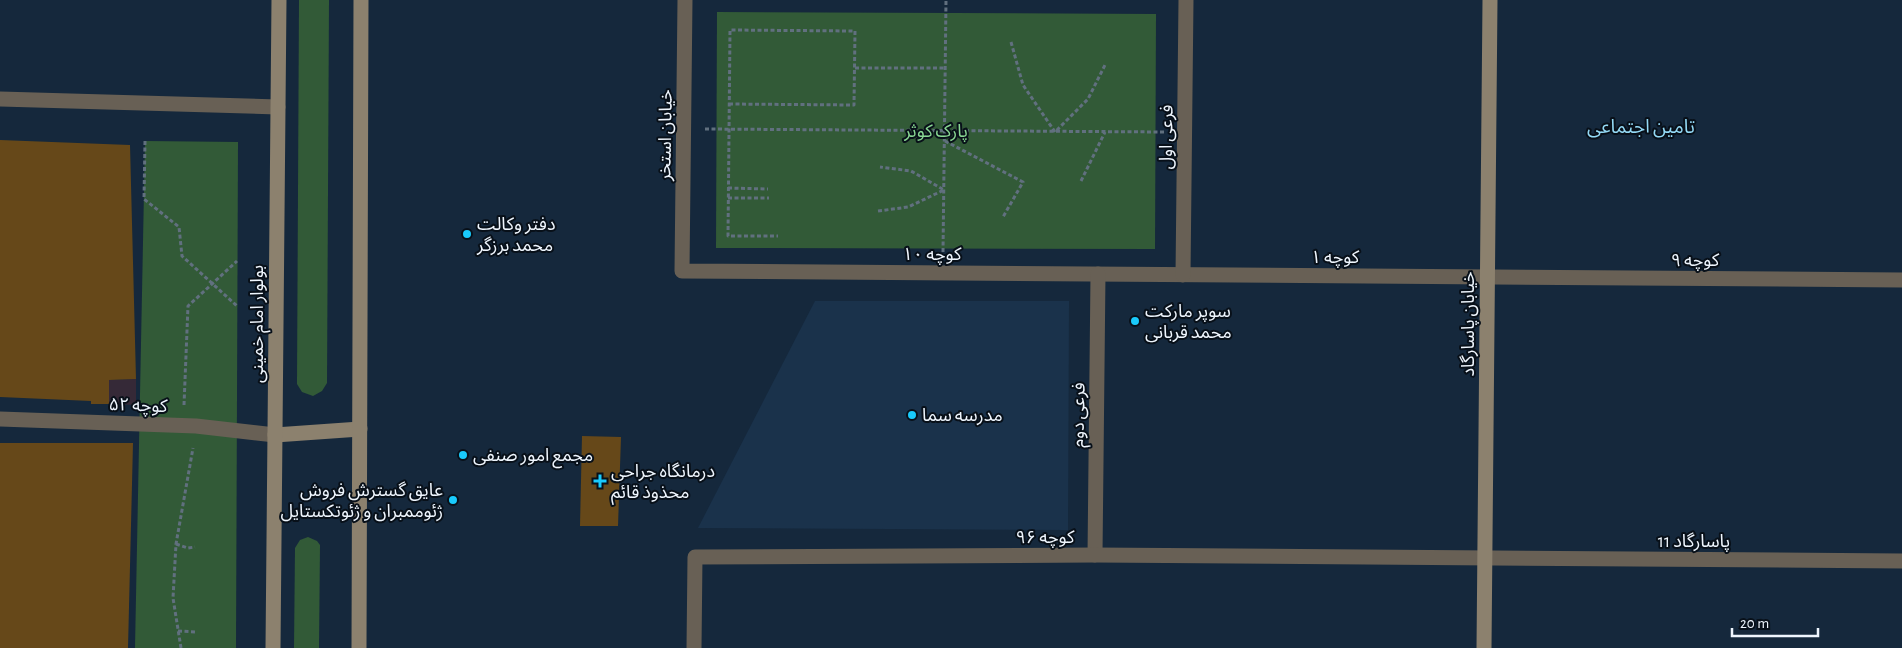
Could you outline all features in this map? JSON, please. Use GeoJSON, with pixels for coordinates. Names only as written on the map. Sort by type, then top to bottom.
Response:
{"type":"FeatureCollection","features":[{"type":"Feature","properties":{"kind":"main road","name":"بولوار امام خمینی"},"geometry":{"type":"LineString","coordinates":[[273,648],[279,0]]}},
{"type":"Feature","properties":{"kind":"main road"},"geometry":{"type":"LineString","coordinates":[[359,648],[361,0]]}},
{"type":"Feature","properties":{"kind":"main road","name":"خیابان پاسارگاد"},"geometry":{"type":"LineString","coordinates":[[1484,648],[1490,0]]}},
{"type":"Feature","properties":{"kind":"main road"},"geometry":{"type":"LineString","coordinates":[[275,435],[360,429]]}},
{"type":"Feature","properties":{"kind":"street","name":"خیابان استخر"},"geometry":{"type":"LineString","coordinates":[[682,271],[685,0]]}},
{"type":"Feature","properties":{"kind":"street","name":"فرعی اول"},"geometry":{"type":"LineString","coordinates":[[1183,275],[1186,0]]}},
{"type":"Feature","properties":{"kind":"street"},"geometry":{"type":"LineString","coordinates":[[0,100],[278,107]]}},
{"type":"Feature","properties":{"kind":"street","name":"کوچه ۱۰"},"geometry":{"type":"LineString","coordinates":[[682,271],[1183,275]]}},
{"type":"Feature","properties":{"kind":"street","name":"فرعی دوم"},"geometry":{"type":"LineString","coordinates":[[1095,555],[1098,274]]}},
{"type":"Feature","properties":{"kind":"street","name":"کوچه ۱"},"geometry":{"type":"LineString","coordinates":[[1183,275],[1488,277]]}},
{"type":"Feature","properties":{"kind":"street","name":"کوچه ۹"},"geometry":{"type":"LineString","coordinates":[[1488,277],[1902,280]]}},
{"type":"Feature","properties":{"kind":"street","name":"کوچه ۵۲"},"geometry":{"type":"LineString","coordinates":[[0,419],[190,425],[275,435]]}},
{"type":"Feature","properties":{"kind":"street","name":"کوچه ۹۶"},"geometry":{"type":"LineString","coordinates":[[694,648],[695,557],[1095,555],[1485,558]]}},
{"type":"Feature","properties":{"kind":"street","name":"پاسارگاد 11"},"geometry":{"type":"LineString","coordinates":[[1485,558],[1902,561]]}},
{"type":"Feature","properties":{"kind":"path"},"geometry":{"type":"LineString","coordinates":[[943,273],[946,0]]}},
{"type":"Feature","properties":{"kind":"path"},"geometry":{"type":"LineString","coordinates":[[729,104],[854,105],[855,31],[730,30],[729,104],[729,129],[728,188],[728,236],[778,236]]}},
{"type":"Feature","properties":{"kind":"path"},"geometry":{"type":"LineString","coordinates":[[1011,42],[1023,85],[1055,132]]}},
{"type":"Feature","properties":{"kind":"path"},"geometry":{"type":"LineString","coordinates":[[1055,132],[1088,99],[1105,65]]}},
{"type":"Feature","properties":{"kind":"path"},"geometry":{"type":"LineString","coordinates":[[855,68],[946,68]]}},
{"type":"Feature","properties":{"kind":"path"},"geometry":{"type":"LineString","coordinates":[[683,129],[1185,132]]}},
{"type":"Feature","properties":{"kind":"path"},"geometry":{"type":"LineString","coordinates":[[1081,181],[1105,132]]}},
{"type":"Feature","properties":{"kind":"path"},"geometry":{"type":"LineString","coordinates":[[145,141],[144,199],[179,227],[182,256],[237,306]]}},
{"type":"Feature","properties":{"kind":"path"},"geometry":{"type":"LineString","coordinates":[[945,141],[1023,182],[1003,218]]}},
{"type":"Feature","properties":{"kind":"path"},"geometry":{"type":"LineString","coordinates":[[880,167],[911,171],[944,190]]}},
{"type":"Feature","properties":{"kind":"path"},"geometry":{"type":"LineString","coordinates":[[728,188],[768,189]]}},
{"type":"Feature","properties":{"kind":"path"},"geometry":{"type":"LineString","coordinates":[[878,211],[908,207],[944,190]]}},
{"type":"Feature","properties":{"kind":"path"},"geometry":{"type":"LineString","coordinates":[[728,198],[769,198]]}},
{"type":"Feature","properties":{"kind":"path"},"geometry":{"type":"LineString","coordinates":[[181,648],[173,598],[176,544],[190,425],[188,306],[237,261]]}},
{"type":"Feature","properties":{"kind":"path"},"geometry":{"type":"LineString","coordinates":[[176,544],[188,548],[195,547]]}},
{"type":"Feature","properties":{"kind":"path"},"geometry":{"type":"LineString","coordinates":[[178,631],[197,632]]}},
{"type":"Feature","properties":{"kind":"shaded area","name":"مدرسه سما"},"geometry":{"type":"Polygon","coordinates":[[[815,301],[1069,301],[1068,530],[698,528],[815,301]]]}},
{"type":"Feature","properties":{"kind":"shaded area"},"geometry":{"type":"Polygon","coordinates":[[[136,379],[136,405],[109,404],[109,380],[136,379]]]}},
{"type":"Feature","properties":{"kind":"green space"},"geometry":{"type":"Polygon","coordinates":[[[299,0],[329,0],[327,383],[322,391],[313,396],[302,392],[297,384],[299,0]]]}},
{"type":"Feature","properties":{"kind":"green space","name":"پارک کوثر"},"geometry":{"type":"Polygon","coordinates":[[[717,12],[1156,14],[1155,249],[716,248],[717,12]]]}},
{"type":"Feature","properties":{"kind":"green space"},"geometry":{"type":"Polygon","coordinates":[[[145,141],[238,142],[236,648],[135,648],[145,141]]]}},
{"type":"Feature","properties":{"kind":"green space"},"geometry":{"type":"Polygon","coordinates":[[[308,537],[317,541],[320,545],[319,648],[294,648],[295,548],[300,540],[308,537]]]}},
{"type":"Feature","properties":{"kind":"building"},"geometry":{"type":"Polygon","coordinates":[[[0,140],[130,145],[136,379],[109,380],[109,404],[91,404],[91,401],[0,397],[0,140]]]}},
{"type":"Feature","properties":{"kind":"building","name":"درمانگاه جراحی محذوذ قائم"},"geometry":{"type":"Polygon","coordinates":[[[582,436],[621,437],[618,526],[580,526],[582,436]]]}},
{"type":"Feature","properties":{"kind":"building"},"geometry":{"type":"Polygon","coordinates":[[[0,443],[133,443],[128,648],[0,648],[0,443]]]}},
{"type":"Feature","properties":{"kind":"place","name":"دفتر وکالت محمد برزگر"},"geometry":{"type":"Point","coordinates":[467,234]}},
{"type":"Feature","properties":{"kind":"place","name":"سوپر مارکت محمد قربانی"},"geometry":{"type":"Point","coordinates":[1135,321]}},
{"type":"Feature","properties":{"kind":"place","name":"مدرسه سما"},"geometry":{"type":"Point","coordinates":[912,415]}},
{"type":"Feature","properties":{"kind":"place","name":"مجمع امور صنفی"},"geometry":{"type":"Point","coordinates":[463,455]}},
{"type":"Feature","properties":{"kind":"place","name":"درمانگاه جراحی محذوذ قائم"},"geometry":{"type":"Point","coordinates":[600,481]}},
{"type":"Feature","properties":{"kind":"place","name":"عایق گسترش فروش ژئوممبران و ژئوتکستایل"},"geometry":{"type":"Point","coordinates":[453,500]}},
{"type":"Feature","properties":{"kind":"district","name":"تامین اجتماعی"},"geometry":{"type":"Point","coordinates":[1641,126]}}]}
